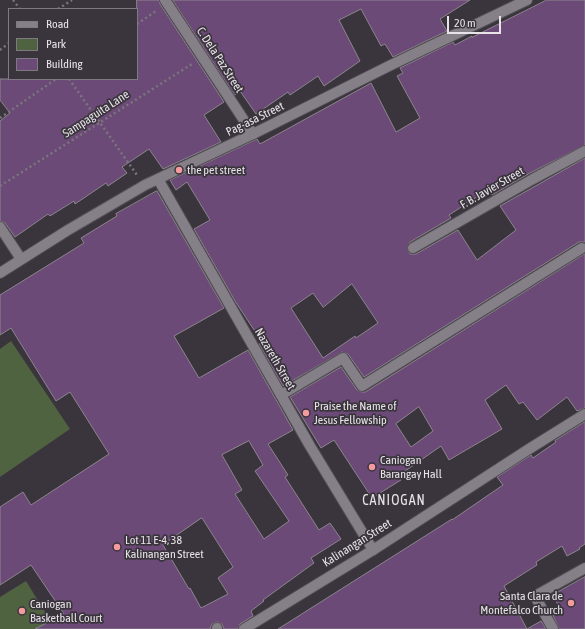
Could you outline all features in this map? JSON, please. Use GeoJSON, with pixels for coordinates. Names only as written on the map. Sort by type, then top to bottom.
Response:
{"type":"FeatureCollection","features":[{"type":"Feature","properties":{"kind":"street","name":"Pag-asa Street"},"geometry":{"type":"LineString","coordinates":[[0,273],[68,230],[145,185],[527,0]]}},
{"type":"Feature","properties":{"kind":"street","name":"C. Dela Paz Street"},"geometry":{"type":"LineString","coordinates":[[166,2],[253,134]]}},
{"type":"Feature","properties":{"kind":"street","name":"F. B. Javier Street"},"geometry":{"type":"LineString","coordinates":[[413,248],[585,151]]}},
{"type":"Feature","properties":{"kind":"street","name":"Nazareth Street"},"geometry":{"type":"LineString","coordinates":[[158,179],[310,446],[373,550]]}},
{"type":"Feature","properties":{"kind":"street"},"geometry":{"type":"LineString","coordinates":[[0,228],[21,259]]}},
{"type":"Feature","properties":{"kind":"street"},"geometry":{"type":"LineString","coordinates":[[281,395],[343,358],[362,386],[582,248]]}},
{"type":"Feature","properties":{"kind":"street","name":"Kalinangan Street"},"geometry":{"type":"LineString","coordinates":[[244,629],[373,550],[585,414]]}},
{"type":"Feature","properties":{"kind":"street"},"geometry":{"type":"LineString","coordinates":[[553,629],[535,596],[585,568]]}},
{"type":"Feature","properties":{"kind":"path"},"geometry":{"type":"LineString","coordinates":[[13,0],[19,8]]}},
{"type":"Feature","properties":{"kind":"path"},"geometry":{"type":"LineString","coordinates":[[60,8],[72,0]]}},
{"type":"Feature","properties":{"kind":"path"},"geometry":{"type":"LineString","coordinates":[[138,23],[166,2]]}},
{"type":"Feature","properties":{"kind":"path","name":"Sampaguita Lane"},"geometry":{"type":"LineString","coordinates":[[0,186],[202,57]]}},
{"type":"Feature","properties":{"kind":"path"},"geometry":{"type":"LineString","coordinates":[[0,118],[55,80]]}},
{"type":"Feature","properties":{"kind":"path"},"geometry":{"type":"LineString","coordinates":[[70,80],[134,171]]}},
{"type":"Feature","properties":{"kind":"green space"},"geometry":{"type":"Polygon","coordinates":[[[11,341],[70,429],[0,477],[0,349],[11,341]]]}},
{"type":"Feature","properties":{"kind":"green space","name":"Caniogan Basketball Court"},"geometry":{"type":"Polygon","coordinates":[[[26,581],[53,625],[47,629],[0,629],[0,597],[26,581]]]}},
{"type":"Feature","properties":{"kind":"building"},"geometry":{"type":"Polygon","coordinates":[[[137,0],[159,0],[160,4],[224,102],[204,115],[221,142],[163,169],[149,149],[122,167],[127,173],[108,186],[106,183],[75,204],[74,201],[50,216],[48,214],[15,237],[5,223],[0,221],[0,121],[10,113],[0,100],[0,79],[138,80],[137,0]]]}},
{"type":"Feature","properties":{"kind":"building"},"geometry":{"type":"Polygon","coordinates":[[[173,0],[470,0],[440,19],[447,31],[393,57],[385,44],[381,46],[361,9],[339,20],[360,61],[324,86],[318,76],[290,95],[288,92],[256,114],[240,91],[235,95],[173,0]]]}},
{"type":"Feature","properties":{"kind":"building"},"geometry":{"type":"Polygon","coordinates":[[[547,0],[585,0],[585,145],[530,173],[492,195],[490,191],[486,191],[449,215],[451,218],[410,242],[407,248],[410,254],[416,254],[458,230],[477,260],[516,230],[500,206],[585,158],[585,242],[579,242],[364,377],[348,354],[342,352],[283,386],[259,344],[262,342],[235,301],[194,229],[210,220],[187,182],[176,190],[170,180],[257,139],[260,144],[371,83],[396,132],[420,118],[397,76],[403,73],[400,68],[453,42],[455,45],[547,0]],[[352,284],[323,307],[313,293],[291,308],[323,358],[355,336],[356,338],[378,323],[352,284]]]}},
{"type":"Feature","properties":{"kind":"building"},"geometry":{"type":"Polygon","coordinates":[[[157,191],[224,308],[174,336],[199,378],[248,350],[293,430],[268,444],[288,475],[285,477],[319,530],[330,523],[341,539],[311,558],[314,563],[263,600],[264,601],[251,611],[253,616],[240,624],[238,629],[224,629],[222,624],[217,622],[212,624],[210,629],[35,629],[64,614],[31,565],[0,585],[0,507],[23,492],[31,505],[109,454],[70,392],[56,401],[11,328],[0,335],[0,295],[84,243],[81,238],[117,216],[116,214],[157,191]],[[249,441],[222,455],[242,490],[235,494],[264,539],[289,521],[255,471],[263,465],[249,441]],[[202,518],[163,545],[201,608],[228,594],[218,578],[233,567],[202,518]]]}},
{"type":"Feature","properties":{"kind":"building"},"geometry":{"type":"Polygon","coordinates":[[[585,254],[585,408],[577,411],[567,397],[537,420],[523,402],[519,404],[506,385],[485,400],[502,429],[449,460],[441,446],[398,476],[401,480],[372,498],[334,440],[321,448],[290,397],[341,367],[357,390],[365,392],[585,254]],[[419,407],[396,424],[411,447],[433,431],[419,407]]]}},
{"type":"Feature","properties":{"kind":"building"},"geometry":{"type":"Polygon","coordinates":[[[585,422],[585,544],[579,548],[580,549],[567,556],[562,546],[536,562],[537,565],[504,586],[527,629],[278,629],[452,520],[503,485],[497,477],[531,455],[533,458],[556,442],[555,441],[585,422]]]}},
{"type":"Feature","properties":{"kind":"building","name":"Santa Clara de Montefalco Church"},"geometry":{"type":"Polygon","coordinates":[[[585,577],[585,629],[559,629],[553,615],[561,611],[553,595],[585,577]]]}},
{"type":"Feature","properties":{"kind":"building"},"geometry":{"type":"Polygon","coordinates":[[[541,621],[546,629],[527,629],[541,621]]]}},
{"type":"Feature","properties":{"kind":"place","name":"the pet street"},"geometry":{"type":"Point","coordinates":[179,170]}},
{"type":"Feature","properties":{"kind":"place","name":"Praise the Name of Jesus Fellowship"},"geometry":{"type":"Point","coordinates":[306,413]}},
{"type":"Feature","properties":{"kind":"place","name":"Caniogan Barangay Hall"},"geometry":{"type":"Point","coordinates":[372,467]}},
{"type":"Feature","properties":{"kind":"place","name":"Lot 11 E-4, 38 Kalinangan Street"},"geometry":{"type":"Point","coordinates":[117,547]}},
{"type":"Feature","properties":{"kind":"place","name":"Santa Clara de Montefalco Church"},"geometry":{"type":"Point","coordinates":[571,603]}},
{"type":"Feature","properties":{"kind":"place","name":"Caniogan Basketball Court"},"geometry":{"type":"Point","coordinates":[22,611]}},
{"type":"Feature","properties":{"kind":"district","name":"CANIOGAN"},"geometry":{"type":"Point","coordinates":[394,501]}}]}
